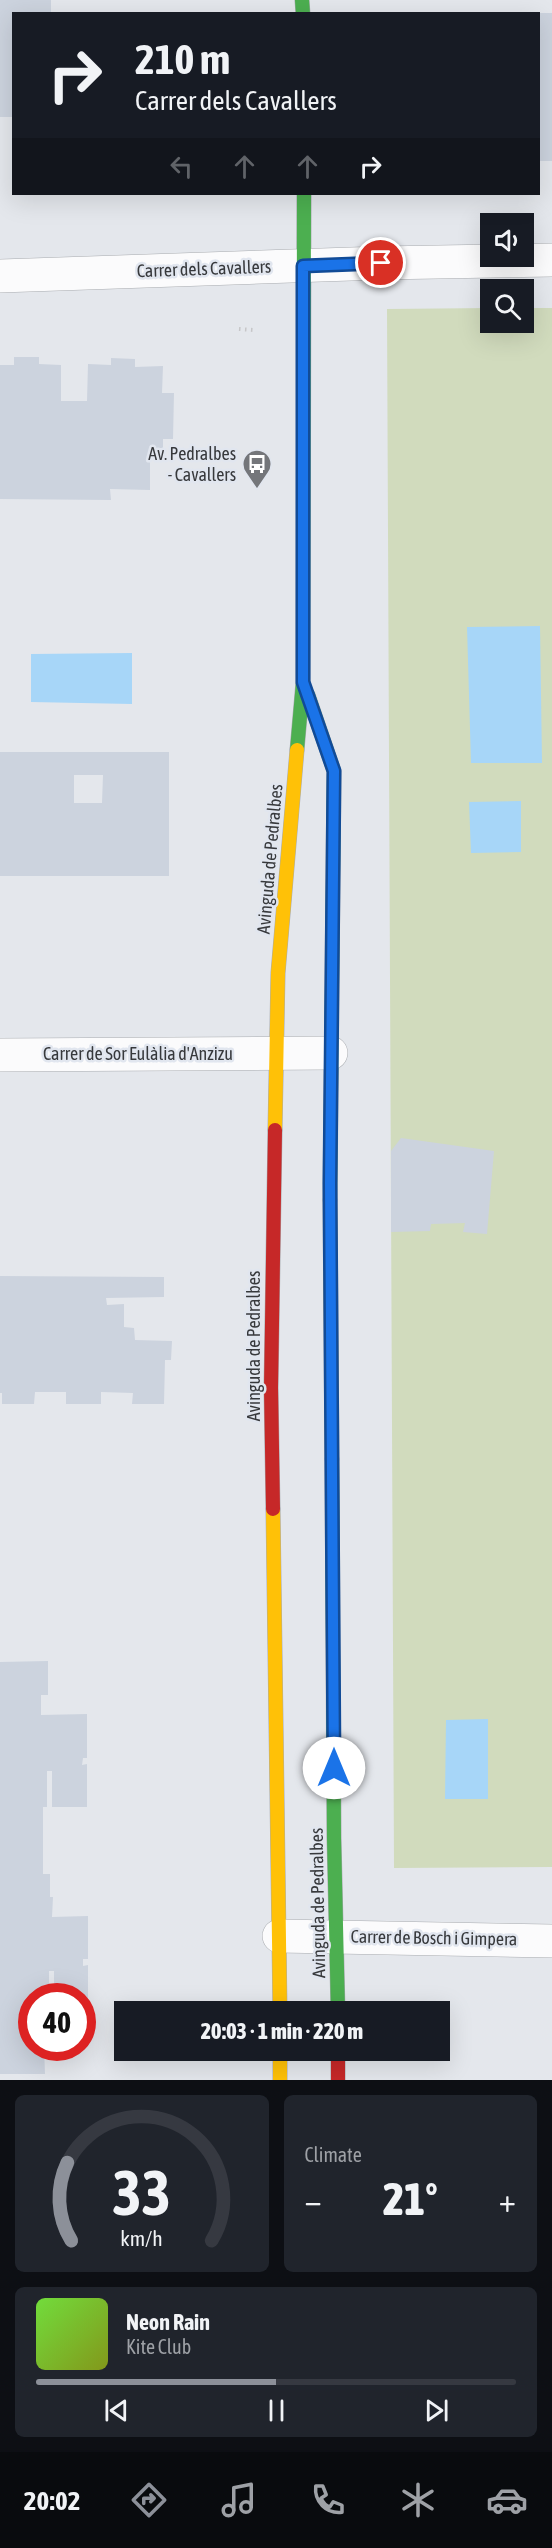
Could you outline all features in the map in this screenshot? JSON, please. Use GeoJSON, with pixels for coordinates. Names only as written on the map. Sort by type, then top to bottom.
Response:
{"type":"FeatureCollection","features":[{"type":"Feature","properties":{"kind":"street","name":"Avinguda de Pedralbes"},"geometry":{"type":"LineString","coordinates":[[280,2001],[271,1388],[278,973],[303,682],[304,195]]}},
{"type":"Feature","properties":{"kind":"street","name":"Carrer dels Cavallers"},"geometry":{"type":"LineString","coordinates":[[0,276],[552,260]]}},
{"type":"Feature","properties":{"kind":"street","name":"Avinguda de Pedralbes"},"geometry":{"type":"LineString","coordinates":[[303,682],[334,771],[332,1053],[334,1838],[338,2001]]}},
{"type":"Feature","properties":{"kind":"street","name":"Carrer de Sor Eulàlia d'Anzizu"},"geometry":{"type":"LineString","coordinates":[[0,1054],[332,1053]]}},
{"type":"Feature","properties":{"kind":"street","name":"Carrer de Bosch i Gimpera"},"geometry":{"type":"LineString","coordinates":[[279,1936],[552,1941]]}},
{"type":"Feature","properties":{"kind":"street"},"geometry":{"type":"LineString","coordinates":[[280,2061],[280,2080]]}},
{"type":"Feature","properties":{"kind":"street"},"geometry":{"type":"LineString","coordinates":[[338,2061],[338,2080]]}},
{"type":"Feature","properties":{"kind":"path"},"geometry":{"type":"LineString","coordinates":[[239,329],[253,330]]}},
{"type":"Feature","properties":{"kind":"green space"},"geometry":{"type":"Polygon","coordinates":[[[480,308],[480,333],[534,333],[534,308],[552,308],[552,1867],[394,1868],[387,309],[480,308]]]}},
{"type":"Feature","properties":{"kind":"water"},"geometry":{"type":"Polygon","coordinates":[[[540,626],[542,763],[471,763],[467,627],[540,626]]]}},
{"type":"Feature","properties":{"kind":"water"},"geometry":{"type":"Polygon","coordinates":[[[132,653],[132,704],[31,702],[31,654],[132,653]]]}},
{"type":"Feature","properties":{"kind":"water"},"geometry":{"type":"Polygon","coordinates":[[[521,801],[521,852],[471,853],[469,802],[521,801]]]}},
{"type":"Feature","properties":{"kind":"water"},"geometry":{"type":"Polygon","coordinates":[[[488,1719],[488,1799],[445,1799],[446,1720],[488,1719]]]}},
{"type":"Feature","properties":{"kind":"building"},"geometry":{"type":"Polygon","coordinates":[[[0,0],[51,0],[51,12],[12,12],[12,117],[0,117],[0,0]]]}},
{"type":"Feature","properties":{"kind":"building"},"geometry":{"type":"Polygon","coordinates":[[[540,13],[552,13],[552,161],[540,161],[540,13]]]}},
{"type":"Feature","properties":{"kind":"building"},"geometry":{"type":"Polygon","coordinates":[[[14,357],[39,357],[39,364],[61,365],[61,401],[87,401],[88,364],[111,365],[111,358],[135,359],[135,367],[163,366],[162,393],[174,393],[173,439],[163,439],[163,448],[150,448],[150,490],[110,489],[111,500],[0,499],[0,365],[14,365],[14,357]]]}},
{"type":"Feature","properties":{"kind":"building"},"geometry":{"type":"Polygon","coordinates":[[[0,752],[169,752],[169,876],[0,876],[0,752]],[[74,775],[74,803],[102,803],[103,775],[74,775]]]}},
{"type":"Feature","properties":{"kind":"building"},"geometry":{"type":"Polygon","coordinates":[[[401,1138],[494,1151],[487,1234],[463,1232],[465,1223],[431,1224],[430,1231],[391,1232],[391,1151],[401,1138]]]}},
{"type":"Feature","properties":{"kind":"building"},"geometry":{"type":"Polygon","coordinates":[[[0,1276],[164,1277],[164,1297],[106,1298],[107,1305],[124,1304],[124,1327],[134,1328],[135,1340],[172,1341],[171,1360],[165,1360],[164,1404],[132,1404],[133,1393],[101,1392],[101,1404],[66,1404],[66,1392],[35,1392],[34,1404],[2,1404],[2,1393],[0,1393],[0,1276]]]}},
{"type":"Feature","properties":{"kind":"building"},"geometry":{"type":"Polygon","coordinates":[[[48,1661],[48,1695],[41,1695],[41,1715],[87,1714],[87,1758],[83,1758],[82,1765],[87,1764],[87,1807],[52,1807],[52,1771],[47,1771],[47,1807],[43,1807],[43,1874],[50,1874],[50,1897],[53,1897],[52,1917],[88,1916],[88,1959],[83,1959],[83,1966],[88,1965],[88,1983],[54,1983],[54,1971],[49,1971],[49,1983],[18,1983],[18,2061],[44,2061],[45,2074],[0,2074],[0,1662],[48,1661]]]}},
{"type":"Feature","properties":{"kind":"traffic: fast"},"geometry":{"type":"LineString","coordinates":[[302,0],[303,12]]}},
{"type":"Feature","properties":{"kind":"traffic: fast"},"geometry":{"type":"LineString","coordinates":[[297,750],[303,682],[304,195]]}},
{"type":"Feature","properties":{"kind":"traffic: fast"},"geometry":{"type":"LineString","coordinates":[[308,695],[334,771],[330,1200]]}},
{"type":"Feature","properties":{"kind":"traffic: fast"},"geometry":{"type":"LineString","coordinates":[[332,1459],[334,1838],[338,2001]]}},
{"type":"Feature","properties":{"kind":"traffic: slow"},"geometry":{"type":"LineString","coordinates":[[275,1130],[278,973],[297,750]]}},
{"type":"Feature","properties":{"kind":"traffic: slow"},"geometry":{"type":"LineString","coordinates":[[330,1200],[332,1459]]}},
{"type":"Feature","properties":{"kind":"traffic: slow"},"geometry":{"type":"LineString","coordinates":[[273,1509],[280,2001]]}},
{"type":"Feature","properties":{"kind":"traffic: slow"},"geometry":{"type":"LineString","coordinates":[[280,2061],[280,2080]]}},
{"type":"Feature","properties":{"kind":"traffic: jam"},"geometry":{"type":"LineString","coordinates":[[273,1509],[271,1388],[275,1130]]}},
{"type":"Feature","properties":{"kind":"traffic: jam"},"geometry":{"type":"LineString","coordinates":[[338,2061],[338,2080]]}},
{"type":"Feature","properties":{"kind":"place","name":"Av. Pedralbes - Cavallers"},"geometry":{"type":"Point","coordinates":[257,490]}},
{"type":"Feature","properties":{"kind":"route"},"geometry":{"type":"LineString","coordinates":[[334,1768],[330,1183],[334,771],[303,682],[303,266],[381,263]]}}]}
